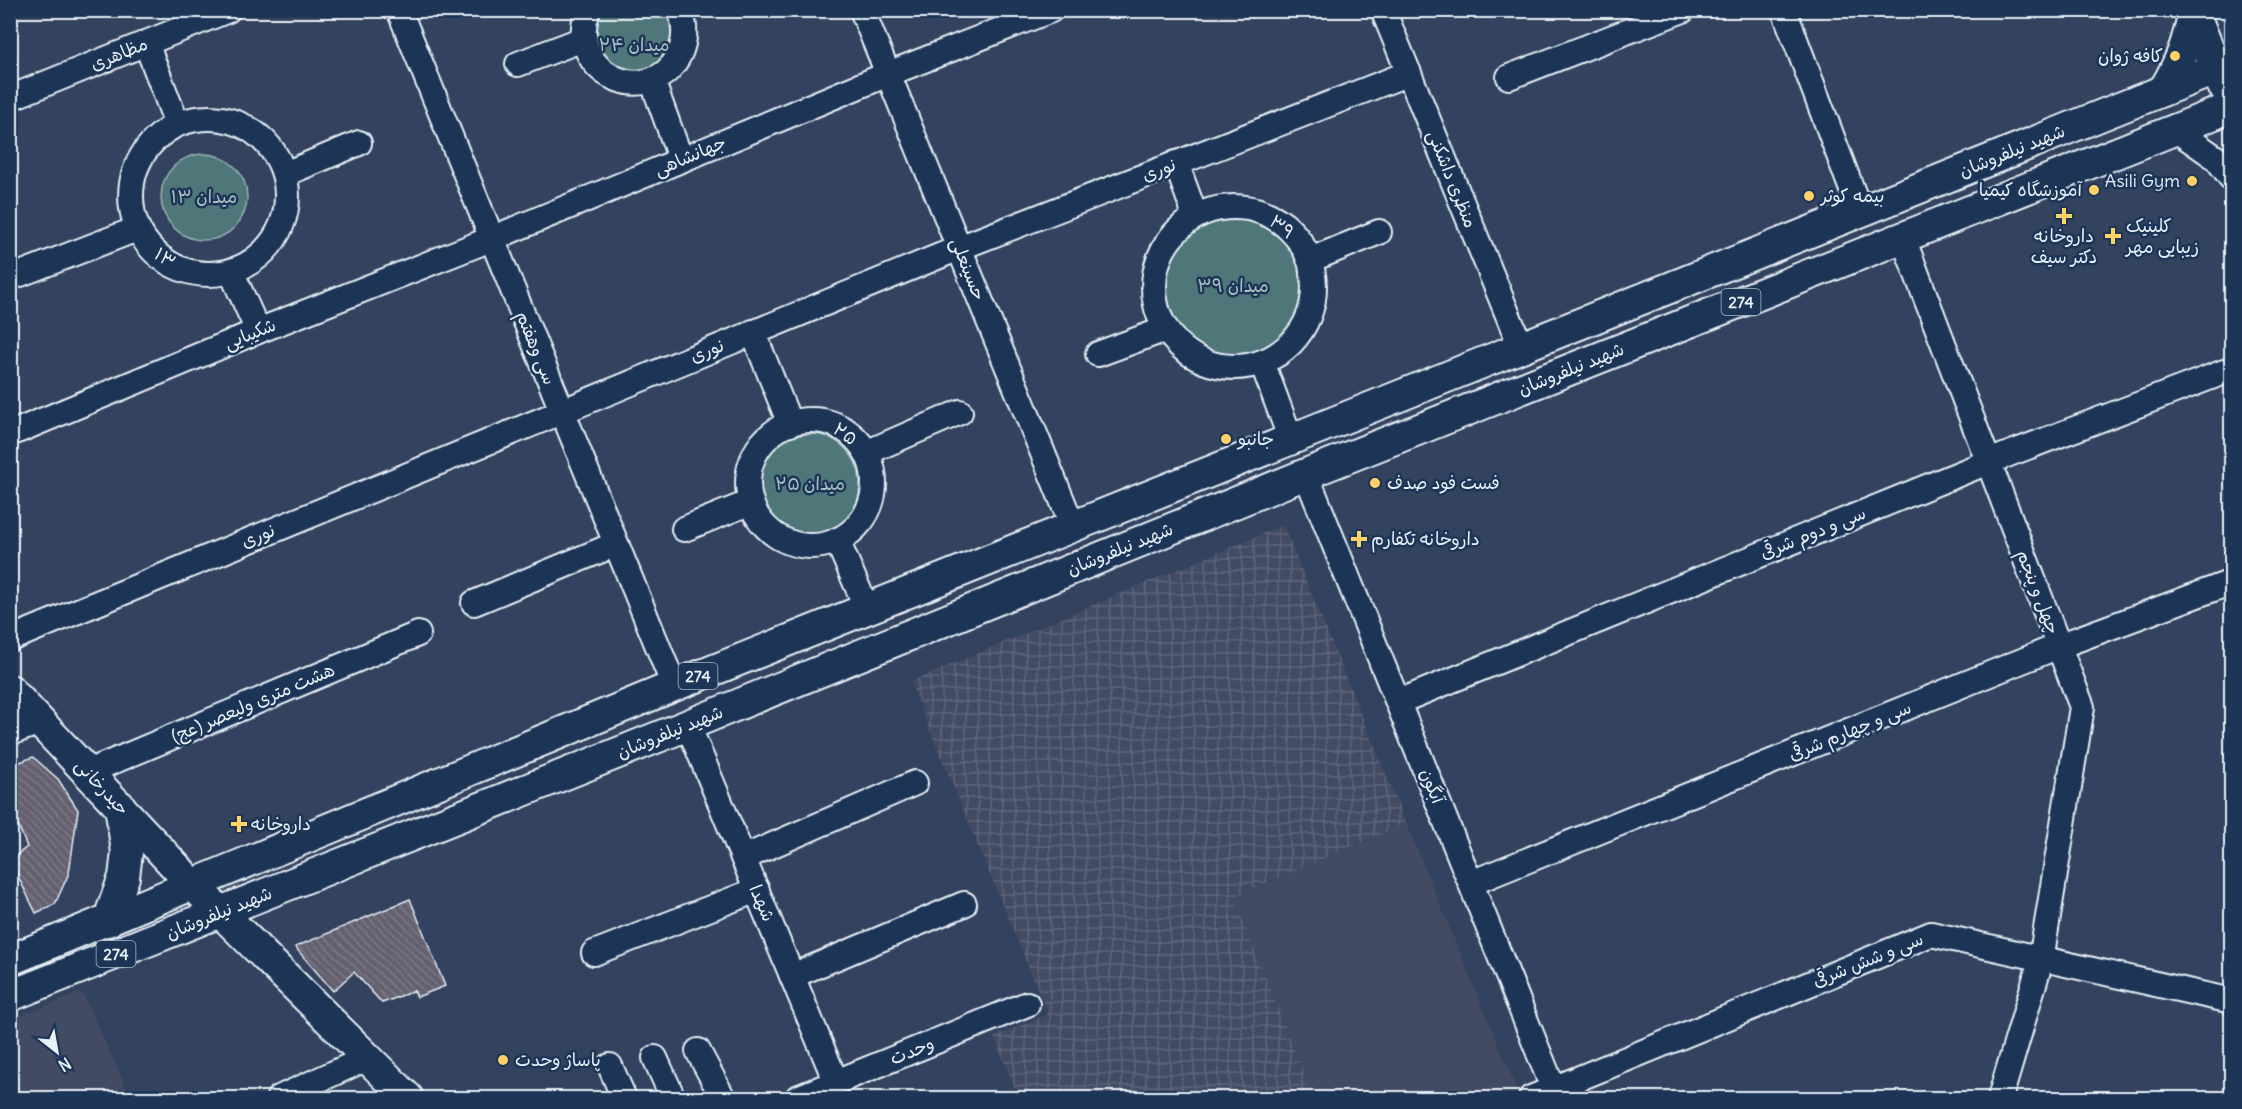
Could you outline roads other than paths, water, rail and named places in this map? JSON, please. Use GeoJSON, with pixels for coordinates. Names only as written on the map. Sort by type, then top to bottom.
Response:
{"type":"FeatureCollection","features":[{"type":"Feature","properties":{"kind":"main road"},"geometry":{"type":"LineString","coordinates":[[2194,11],[2224,66],[2232,107]]}},
{"type":"Feature","properties":{"kind":"main road"},"geometry":{"type":"LineString","coordinates":[[2164,90],[2187,44],[2194,11]]}},
{"type":"Feature","properties":{"kind":"main road","name":"شهید نیلفروشان"},"geometry":{"type":"LineString","coordinates":[[1292,440],[2224,66]]}},
{"type":"Feature","properties":{"kind":"main road","name":"شهید نیلفروشان"},"geometry":{"type":"LineString","coordinates":[[10,996],[688,725],[1306,474],[2232,107]]}},
{"type":"Feature","properties":{"kind":"main road"},"geometry":{"type":"LineString","coordinates":[[1292,440],[1306,474]]}},
{"type":"Feature","properties":{"kind":"main road","name":"274"},"geometry":{"type":"LineString","coordinates":[[10,960],[674,686],[1292,440]]}},
{"type":"Feature","properties":{"kind":"main road"},"geometry":{"type":"LineString","coordinates":[[674,686],[688,725]]}},
{"type":"Feature","properties":{"kind":"main road","name":"حیدرخانی"},"geometry":{"type":"LineString","coordinates":[[10,690],[221,912]]}},
{"type":"Feature","properties":{"kind":"main road"},"geometry":{"type":"LineString","coordinates":[[108,921],[124,877],[127,852],[120,806]]}},
{"type":"Feature","properties":{"kind":"main road"},"geometry":{"type":"LineString","coordinates":[[221,912],[408,1098]]}},
{"type":"Feature","properties":{"kind":"street","name":"مظاهری"},"geometry":{"type":"LineString","coordinates":[[10,98],[228,10]]}},
{"type":"Feature","properties":{"kind":"street","name":"سی وهفتم"},"geometry":{"type":"LineString","coordinates":[[399,10],[674,686]]}},
{"type":"Feature","properties":{"kind":"street"},"geometry":{"type":"LineString","coordinates":[[588,10],[583,22],[583,39],[591,60],[607,76],[637,83],[652,80],[665,73],[675,62],[682,49],[685,34],[684,19],[680,10]]}},
{"type":"Feature","properties":{"kind":"street","name":"حسینعلی"},"geometry":{"type":"LineString","coordinates":[[862,10],[1073,527]]}},
{"type":"Feature","properties":{"kind":"street"},"geometry":{"type":"LineString","coordinates":[[888,74],[1051,10]]}},
{"type":"Feature","properties":{"kind":"street","name":"منظری داشکنی"},"geometry":{"type":"LineString","coordinates":[[1383,10],[1521,347]]}},
{"type":"Feature","properties":{"kind":"street"},"geometry":{"type":"LineString","coordinates":[[1509,77],[1683,10]]}},
{"type":"Feature","properties":{"kind":"street"},"geometry":{"type":"LineString","coordinates":[[1784,10],[1860,211]]}},
{"type":"Feature","properties":{"kind":"street"},"geometry":{"type":"LineString","coordinates":[[518,64],[583,39]]}},
{"type":"Feature","properties":{"kind":"street"},"geometry":{"type":"LineString","coordinates":[[147,43],[177,124]]}},
{"type":"Feature","properties":{"kind":"street","name":"نوری"},"geometry":{"type":"LineString","coordinates":[[10,639],[959,248],[1408,73]]}},
{"type":"Feature","properties":{"kind":"street","name":"جهانشاهی"},"geometry":{"type":"LineString","coordinates":[[491,239],[888,74]]}},
{"type":"Feature","properties":{"kind":"street"},"geometry":{"type":"LineString","coordinates":[[652,80],[681,160]]}},
{"type":"Feature","properties":{"kind":"street","name":"۱۳"},"geometry":{"type":"LineString","coordinates":[[204,117],[231,120],[255,131],[274,150],[285,174],[288,199],[283,223],[271,244],[253,261],[231,271],[209,274],[187,271],[166,262],[150,247],[137,229],[131,205],[132,180],[138,164],[156,137],[177,124],[204,117]]}},
{"type":"Feature","properties":{"kind":"street"},"geometry":{"type":"LineString","coordinates":[[2176,130],[2216,158],[2232,179]]}},
{"type":"Feature","properties":{"kind":"street"},"geometry":{"type":"LineString","coordinates":[[285,174],[358,143]]}},
{"type":"Feature","properties":{"kind":"street"},"geometry":{"type":"LineString","coordinates":[[1176,163],[1196,215]]}},
{"type":"Feature","properties":{"kind":"street","name":"۳۹"},"geometry":{"type":"LineString","coordinates":[[1236,207],[1260,211],[1281,222],[1298,239],[1310,260],[1314,284],[1311,309],[1301,332],[1284,350],[1262,362],[1235,367],[1208,363],[1184,350],[1166,329],[1156,307],[1154,282],[1160,258],[1172,237],[1196,215],[1236,207]]}},
{"type":"Feature","properties":{"kind":"street"},"geometry":{"type":"LineString","coordinates":[[10,278],[137,229]]}},
{"type":"Feature","properties":{"kind":"street"},"geometry":{"type":"LineString","coordinates":[[1310,260],[1379,232]]}},
{"type":"Feature","properties":{"kind":"street","name":"چهل و پنجم"},"geometry":{"type":"LineString","coordinates":[[1903,238],[2082,706],[2041,960],[2000,1098]]}},
{"type":"Feature","properties":{"kind":"street","name":"شکیبایی"},"geometry":{"type":"LineString","coordinates":[[10,434],[258,331],[491,239]]}},
{"type":"Feature","properties":{"kind":"street"},"geometry":{"type":"LineString","coordinates":[[231,271],[258,331]]}},
{"type":"Feature","properties":{"kind":"street"},"geometry":{"type":"LineString","coordinates":[[1098,354],[1166,329]]}},
{"type":"Feature","properties":{"kind":"street"},"geometry":{"type":"LineString","coordinates":[[753,332],[790,424]]}},
{"type":"Feature","properties":{"kind":"street"},"geometry":{"type":"LineString","coordinates":[[1262,362],[1292,440]]}},
{"type":"Feature","properties":{"kind":"street","name":"سی و دوم شرقی"},"geometry":{"type":"LineString","coordinates":[[1398,702],[1988,462],[2232,369]]}},
{"type":"Feature","properties":{"kind":"street"},"geometry":{"type":"LineString","coordinates":[[868,452],[960,412]]}},
{"type":"Feature","properties":{"kind":"street","name":"۲۵"},"geometry":{"type":"LineString","coordinates":[[810,420],[831,423],[849,433],[868,452],[874,483],[871,501],[863,518],[850,532],[837,540],[814,546],[794,544],[775,535],[760,520],[751,502],[748,483],[751,464],[759,447],[773,433],[790,424],[810,420]]}},
{"type":"Feature","properties":{"kind":"street","name":"آبگون"},"geometry":{"type":"LineString","coordinates":[[1306,474],[1555,1094]]}},
{"type":"Feature","properties":{"kind":"street"},"geometry":{"type":"LineString","coordinates":[[684,529],[751,502]]}},
{"type":"Feature","properties":{"kind":"street"},"geometry":{"type":"LineString","coordinates":[[837,540],[867,609]]}},
{"type":"Feature","properties":{"kind":"street"},"geometry":{"type":"LineString","coordinates":[[474,603],[616,544]]}},
{"type":"Feature","properties":{"kind":"street","name":"سی و چهارم شرقی"},"geometry":{"type":"LineString","coordinates":[[1471,884],[2059,646],[2232,582]]}},
{"type":"Feature","properties":{"kind":"street","name":"هشت متری ولیعصر (عج)"},"geometry":{"type":"LineString","coordinates":[[88,772],[418,634]]}},
{"type":"Feature","properties":{"kind":"street"},"geometry":{"type":"LineString","coordinates":[[10,733],[40,722]]}},
{"type":"Feature","properties":{"kind":"street","name":"شهدا"},"geometry":{"type":"LineString","coordinates":[[688,725],[836,1082]]}},
{"type":"Feature","properties":{"kind":"street"},"geometry":{"type":"LineString","coordinates":[[743,858],[915,783]]}},
{"type":"Feature","properties":{"kind":"street"},"geometry":{"type":"LineString","coordinates":[[594,953],[757,890]]}},
{"type":"Feature","properties":{"kind":"street"},"geometry":{"type":"LineString","coordinates":[[792,976],[964,904]]}},
{"type":"Feature","properties":{"kind":"street","name":"سی و شش شرقی"},"geometry":{"type":"LineString","coordinates":[[1531,1098],[1555,1094],[1931,934],[2232,1001]]}},
{"type":"Feature","properties":{"kind":"street","name":"وحدت"},"geometry":{"type":"LineString","coordinates":[[797,1098],[1027,1004]]}},
{"type":"Feature","properties":{"kind":"street"},"geometry":{"type":"LineString","coordinates":[[698,1051],[723,1098]]}},
{"type":"Feature","properties":{"kind":"street"},"geometry":{"type":"LineString","coordinates":[[279,1098],[367,1058]]}},
{"type":"Feature","properties":{"kind":"street"},"geometry":{"type":"LineString","coordinates":[[655,1058],[673,1098]]}},
{"type":"Feature","properties":{"kind":"street"},"geometry":{"type":"LineString","coordinates":[[610,1066],[624,1098]]}},
{"type":"Feature","properties":{"kind":"place","name":"کافه ژوان"},"geometry":{"type":"Point","coordinates":[2175,56]}},
{"type":"Feature","properties":{"kind":"place","name":"Asili Gym"},"geometry":{"type":"Point","coordinates":[2192,181]}},
{"type":"Feature","properties":{"kind":"place","name":"آموزشگاه کیمیا"},"geometry":{"type":"Point","coordinates":[2094,190]}},
{"type":"Feature","properties":{"kind":"place","name":"بیمه کوثر"},"geometry":{"type":"Point","coordinates":[1809,196]}},
{"type":"Feature","properties":{"kind":"place","name":"داروخانه دکتر سیف"},"geometry":{"type":"Point","coordinates":[2064,216]}},
{"type":"Feature","properties":{"kind":"place","name":"کلینیک زیبایی مهر"},"geometry":{"type":"Point","coordinates":[2113,236]}},
{"type":"Feature","properties":{"kind":"place","name":"جانبو"},"geometry":{"type":"Point","coordinates":[1226,439]}},
{"type":"Feature","properties":{"kind":"place","name":"فست فود صدف"},"geometry":{"type":"Point","coordinates":[1375,483]}},
{"type":"Feature","properties":{"kind":"place","name":"داروخانه تکفارم"},"geometry":{"type":"Point","coordinates":[1359,539]}},
{"type":"Feature","properties":{"kind":"place","name":"داروخانه"},"geometry":{"type":"Point","coordinates":[239,824]}},
{"type":"Feature","properties":{"kind":"place","name":"پاساژ وحدت"},"geometry":{"type":"Point","coordinates":[503,1060]}},
{"type":"Feature","properties":{"kind":"park label","name":"میدان ۲۴"},"geometry":{"type":"Point","coordinates":[634,45]}},
{"type":"Feature","properties":{"kind":"park label","name":"میدان ۱۳"},"geometry":{"type":"Point","coordinates":[204,197]}},
{"type":"Feature","properties":{"kind":"park label","name":"میدان ۳۹"},"geometry":{"type":"Point","coordinates":[1233,286]}},
{"type":"Feature","properties":{"kind":"park label","name":"میدان ۲۵"},"geometry":{"type":"Point","coordinates":[810,484]}}]}
